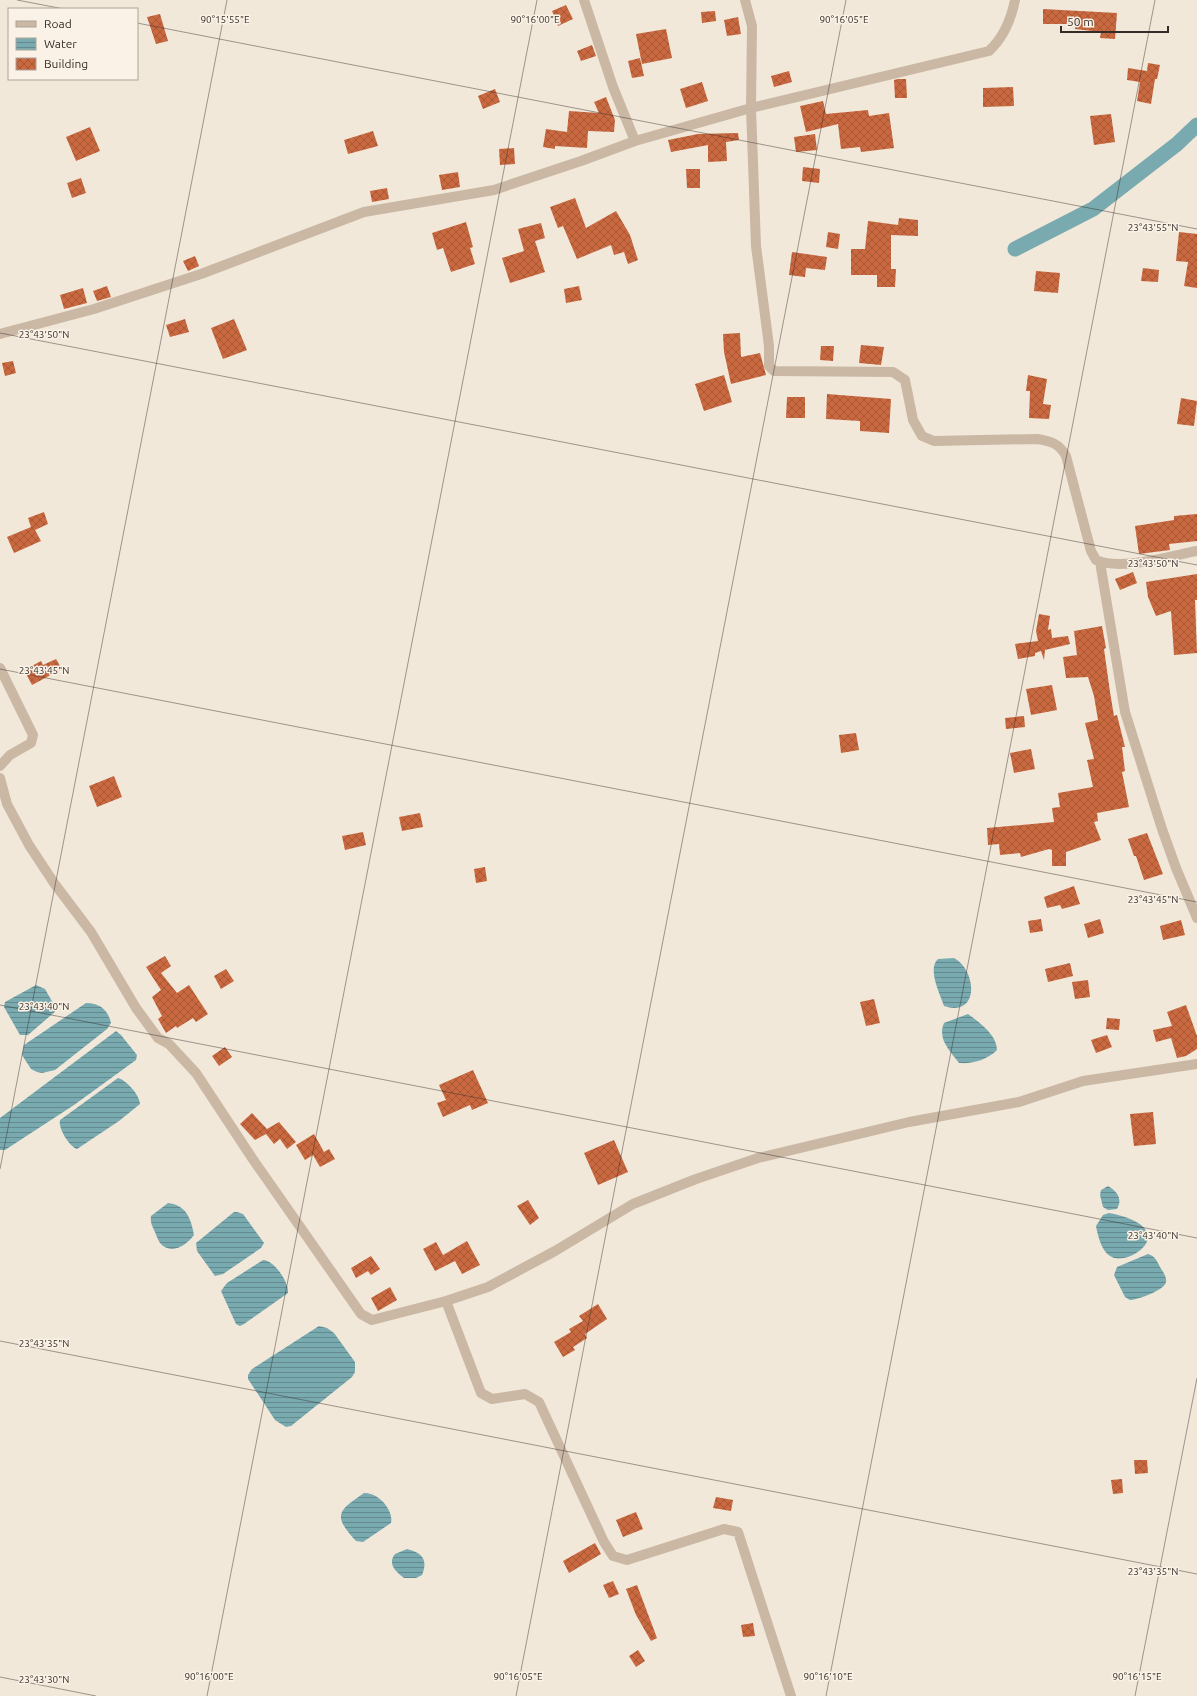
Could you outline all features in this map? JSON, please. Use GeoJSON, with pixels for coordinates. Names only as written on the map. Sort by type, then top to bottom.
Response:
{"type":"FeatureCollection","features":[{"type":"Feature","properties":{"kind":"street"},"geometry":{"type":"LineString","coordinates":[[584,0],[613,87],[635,141]]}},
{"type":"Feature","properties":{"kind":"street"},"geometry":{"type":"LineString","coordinates":[[745,0],[752,26],[751,108],[756,246],[769,366],[774,371],[893,372],[904,380],[913,420],[916,426],[922,436],[934,441],[1037,439],[1051,442],[1061,448],[1066,456],[1091,551],[1096,560],[1100,562],[1127,563],[1197,551]]}},
{"type":"Feature","properties":{"kind":"street"},"geometry":{"type":"LineString","coordinates":[[0,334],[94,310],[187,278],[364,212],[494,190],[581,162],[635,141],[751,108],[989,51],[1003,36],[1013,12],[1015,0]]}},
{"type":"Feature","properties":{"kind":"street"},"geometry":{"type":"LineString","coordinates":[[1100,562],[1125,712],[1162,829],[1176,868],[1197,918]]}},
{"type":"Feature","properties":{"kind":"street"},"geometry":{"type":"LineString","coordinates":[[0,668],[33,736],[31,743],[10,755],[0,766]]}},
{"type":"Feature","properties":{"kind":"street"},"geometry":{"type":"LineString","coordinates":[[0,778],[7,804],[29,845],[54,883],[91,932],[136,1008],[158,1038],[169,1044],[196,1073],[252,1158],[362,1314],[372,1320],[488,1287],[555,1251],[633,1204],[696,1179],[758,1158],[909,1122],[1019,1102],[1083,1081],[1197,1064]]}},
{"type":"Feature","properties":{"kind":"street"},"geometry":{"type":"LineString","coordinates":[[446,1300],[481,1394],[492,1399],[525,1394],[539,1402],[604,1542],[613,1556],[627,1560],[724,1529],[738,1532],[791,1696]]}},
{"type":"Feature","properties":{"kind":"water"},"geometry":{"type":"Polygon","coordinates":[[[954,958],[962,964],[967,972],[971,991],[969,999],[964,1005],[956,1008],[944,1006],[934,975],[935,963],[938,959],[954,958]]]}},
{"type":"Feature","properties":{"kind":"water"},"geometry":{"type":"Polygon","coordinates":[[[36,985],[45,989],[57,1010],[28,1035],[20,1035],[4,1007],[5,1002],[36,985]]]}},
{"type":"Feature","properties":{"kind":"water"},"geometry":{"type":"Polygon","coordinates":[[[86,1003],[95,1004],[103,1008],[108,1014],[111,1023],[107,1029],[55,1070],[42,1073],[31,1069],[22,1055],[24,1045],[86,1003]]]}},
{"type":"Feature","properties":{"kind":"water"},"geometry":{"type":"Polygon","coordinates":[[[968,1014],[991,1034],[997,1050],[980,1061],[959,1063],[943,1040],[942,1029],[944,1023],[968,1014]]]}},
{"type":"Feature","properties":{"kind":"water"},"geometry":{"type":"Polygon","coordinates":[[[116,1031],[137,1055],[136,1060],[74,1105],[5,1150],[0,1150],[0,1118],[116,1031]]]}},
{"type":"Feature","properties":{"kind":"water"},"geometry":{"type":"Polygon","coordinates":[[[118,1078],[132,1088],[138,1096],[140,1104],[119,1121],[77,1149],[68,1141],[62,1132],[60,1120],[118,1078]]]}},
{"type":"Feature","properties":{"kind":"water"},"geometry":{"type":"Polygon","coordinates":[[[1108,1186],[1114,1190],[1118,1196],[1119,1205],[1117,1209],[1108,1210],[1103,1207],[1100,1195],[1101,1190],[1108,1186]]]}},
{"type":"Feature","properties":{"kind":"water"},"geometry":{"type":"Polygon","coordinates":[[[168,1203],[179,1206],[187,1213],[194,1235],[183,1245],[174,1249],[164,1247],[160,1243],[152,1226],[151,1220],[151,1216],[168,1203]]]}},
{"type":"Feature","properties":{"kind":"water"},"geometry":{"type":"Polygon","coordinates":[[[234,1212],[243,1214],[264,1243],[261,1248],[223,1274],[215,1276],[197,1251],[196,1243],[234,1212]]]}},
{"type":"Feature","properties":{"kind":"water"},"geometry":{"type":"Polygon","coordinates":[[[1109,1213],[1132,1220],[1144,1228],[1148,1237],[1145,1245],[1138,1252],[1128,1257],[1118,1258],[1110,1256],[1104,1250],[1096,1226],[1103,1215],[1109,1213]]]}},
{"type":"Feature","properties":{"kind":"water"},"geometry":{"type":"Polygon","coordinates":[[[1148,1254],[1154,1257],[1157,1261],[1165,1276],[1166,1282],[1156,1291],[1130,1300],[1125,1297],[1114,1275],[1117,1267],[1148,1254]]]}},
{"type":"Feature","properties":{"kind":"water"},"geometry":{"type":"Polygon","coordinates":[[[263,1260],[272,1264],[280,1272],[288,1288],[288,1293],[240,1326],[236,1324],[221,1291],[227,1283],[263,1260]]]}},
{"type":"Feature","properties":{"kind":"water"},"geometry":{"type":"Polygon","coordinates":[[[319,1326],[327,1328],[334,1333],[355,1362],[355,1372],[352,1377],[291,1426],[286,1427],[275,1420],[248,1379],[248,1375],[252,1369],[319,1326]]]}},
{"type":"Feature","properties":{"kind":"water"},"geometry":{"type":"Polygon","coordinates":[[[364,1493],[375,1495],[384,1503],[390,1513],[391,1523],[363,1542],[356,1541],[348,1532],[343,1525],[341,1514],[348,1504],[364,1493]]]}},
{"type":"Feature","properties":{"kind":"water"},"geometry":{"type":"Polygon","coordinates":[[[407,1549],[420,1555],[424,1561],[424,1570],[422,1575],[416,1578],[404,1578],[398,1573],[392,1564],[395,1554],[407,1549]]]}},
{"type":"Feature","properties":{"kind":"building"},"geometry":{"type":"Polygon","coordinates":[[[566,5],[573,19],[558,26],[552,11],[566,5]]]}},
{"type":"Feature","properties":{"kind":"building"},"geometry":{"type":"Polygon","coordinates":[[[1043,9],[1117,13],[1115,39],[1100,38],[1101,32],[1075,29],[1076,24],[1043,24],[1043,9]]]}},
{"type":"Feature","properties":{"kind":"building"},"geometry":{"type":"Polygon","coordinates":[[[715,11],[716,21],[702,23],[701,12],[715,11]]]}},
{"type":"Feature","properties":{"kind":"building"},"geometry":{"type":"Polygon","coordinates":[[[160,14],[168,41],[156,44],[147,17],[160,14]]]}},
{"type":"Feature","properties":{"kind":"building"},"geometry":{"type":"Polygon","coordinates":[[[738,17],[741,34],[727,36],[724,20],[738,17]]]}},
{"type":"Feature","properties":{"kind":"building"},"geometry":{"type":"Polygon","coordinates":[[[666,29],[672,58],[642,64],[636,34],[666,29]]]}},
{"type":"Feature","properties":{"kind":"building"},"geometry":{"type":"Polygon","coordinates":[[[592,45],[596,56],[581,61],[577,51],[592,45]]]}},
{"type":"Feature","properties":{"kind":"building"},"geometry":{"type":"Polygon","coordinates":[[[640,58],[644,76],[632,78],[628,61],[640,58]]]}},
{"type":"Feature","properties":{"kind":"building"},"geometry":{"type":"Polygon","coordinates":[[[1148,63],[1160,65],[1157,79],[1155,79],[1151,104],[1137,101],[1140,82],[1127,80],[1128,68],[1147,71],[1148,63]]]}},
{"type":"Feature","properties":{"kind":"building"},"geometry":{"type":"Polygon","coordinates":[[[789,71],[792,82],[774,87],[771,76],[789,71]]]}},
{"type":"Feature","properties":{"kind":"building"},"geometry":{"type":"Polygon","coordinates":[[[906,79],[907,98],[895,98],[894,80],[906,79]]]}},
{"type":"Feature","properties":{"kind":"building"},"geometry":{"type":"Polygon","coordinates":[[[702,82],[708,101],[686,108],[680,89],[702,82]]]}},
{"type":"Feature","properties":{"kind":"building"},"geometry":{"type":"Polygon","coordinates":[[[1013,87],[1014,106],[983,107],[983,88],[1013,87]]]}},
{"type":"Feature","properties":{"kind":"building"},"geometry":{"type":"Polygon","coordinates":[[[495,89],[500,102],[483,109],[478,96],[495,89]]]}},
{"type":"Feature","properties":{"kind":"building"},"geometry":{"type":"Polygon","coordinates":[[[606,97],[615,120],[614,132],[588,131],[587,148],[555,146],[555,149],[543,147],[546,129],[567,132],[569,111],[599,113],[594,102],[606,97]]]}},
{"type":"Feature","properties":{"kind":"building"},"geometry":{"type":"Polygon","coordinates":[[[823,101],[826,114],[868,110],[869,116],[889,113],[894,148],[861,152],[860,147],[841,149],[838,124],[806,132],[800,106],[823,101]]]}},
{"type":"Feature","properties":{"kind":"building"},"geometry":{"type":"Polygon","coordinates":[[[1111,114],[1115,142],[1094,145],[1090,116],[1111,114]]]}},
{"type":"Feature","properties":{"kind":"building"},"geometry":{"type":"Polygon","coordinates":[[[90,127],[100,151],[76,161],[66,137],[90,127]]]}},
{"type":"Feature","properties":{"kind":"building"},"geometry":{"type":"Polygon","coordinates":[[[373,131],[378,146],[348,154],[344,140],[373,131]]]}},
{"type":"Feature","properties":{"kind":"building"},"geometry":{"type":"Polygon","coordinates":[[[738,133],[739,140],[726,142],[727,161],[708,162],[708,145],[671,152],[668,140],[698,134],[738,133]]]}},
{"type":"Feature","properties":{"kind":"building"},"geometry":{"type":"Polygon","coordinates":[[[815,134],[817,150],[796,152],[794,137],[815,134]]]}},
{"type":"Feature","properties":{"kind":"building"},"geometry":{"type":"Polygon","coordinates":[[[514,148],[515,164],[500,165],[499,149],[514,148]]]}},
{"type":"Feature","properties":{"kind":"building"},"geometry":{"type":"Polygon","coordinates":[[[803,167],[820,169],[819,183],[802,181],[803,167]]]}},
{"type":"Feature","properties":{"kind":"building"},"geometry":{"type":"Polygon","coordinates":[[[686,169],[700,169],[700,188],[687,188],[686,169]]]}},
{"type":"Feature","properties":{"kind":"building"},"geometry":{"type":"Polygon","coordinates":[[[458,172],[460,187],[442,190],[439,175],[458,172]]]}},
{"type":"Feature","properties":{"kind":"building"},"geometry":{"type":"Polygon","coordinates":[[[81,178],[86,193],[72,198],[67,183],[81,178]]]}},
{"type":"Feature","properties":{"kind":"building"},"geometry":{"type":"Polygon","coordinates":[[[387,188],[389,199],[372,202],[370,191],[387,188]]]}},
{"type":"Feature","properties":{"kind":"building"},"geometry":{"type":"Polygon","coordinates":[[[575,198],[586,228],[616,211],[630,235],[638,260],[628,264],[624,252],[614,255],[611,245],[577,259],[563,226],[558,228],[550,207],[575,198]]]}},
{"type":"Feature","properties":{"kind":"building"},"geometry":{"type":"Polygon","coordinates":[[[899,218],[918,220],[918,236],[891,235],[891,269],[896,269],[895,287],[877,287],[877,275],[851,275],[851,249],[865,249],[868,221],[898,225],[899,218]]]}},
{"type":"Feature","properties":{"kind":"building"},"geometry":{"type":"Polygon","coordinates":[[[466,222],[473,247],[470,248],[475,264],[451,272],[443,248],[437,250],[432,233],[466,222]]]}},
{"type":"Feature","properties":{"kind":"building"},"geometry":{"type":"Polygon","coordinates":[[[541,223],[545,238],[535,241],[545,272],[510,283],[502,258],[524,251],[518,229],[541,223]]]}},
{"type":"Feature","properties":{"kind":"building"},"geometry":{"type":"Polygon","coordinates":[[[828,232],[840,234],[838,249],[826,247],[828,232]]]}},
{"type":"Feature","properties":{"kind":"building"},"geometry":{"type":"Polygon","coordinates":[[[1179,232],[1197,234],[1197,288],[1184,286],[1188,262],[1176,261],[1179,232]]]}},
{"type":"Feature","properties":{"kind":"building"},"geometry":{"type":"Polygon","coordinates":[[[792,252],[827,257],[825,270],[806,268],[805,277],[789,275],[792,252]]]}},
{"type":"Feature","properties":{"kind":"building"},"geometry":{"type":"Polygon","coordinates":[[[195,256],[199,266],[188,271],[183,261],[195,256]]]}},
{"type":"Feature","properties":{"kind":"building"},"geometry":{"type":"Polygon","coordinates":[[[1143,268],[1159,270],[1158,282],[1141,281],[1143,268]]]}},
{"type":"Feature","properties":{"kind":"building"},"geometry":{"type":"Polygon","coordinates":[[[1036,271],[1060,273],[1058,293],[1034,291],[1036,271]]]}},
{"type":"Feature","properties":{"kind":"building"},"geometry":{"type":"Polygon","coordinates":[[[107,286],[111,297],[97,301],[93,291],[107,286]]]}},
{"type":"Feature","properties":{"kind":"building"},"geometry":{"type":"Polygon","coordinates":[[[579,286],[582,300],[566,303],[564,289],[579,286]]]}},
{"type":"Feature","properties":{"kind":"building"},"geometry":{"type":"Polygon","coordinates":[[[83,288],[87,303],[64,309],[60,295],[83,288]]]}},
{"type":"Feature","properties":{"kind":"building"},"geometry":{"type":"Polygon","coordinates":[[[185,319],[189,332],[170,337],[166,325],[185,319]]]}},
{"type":"Feature","properties":{"kind":"building"},"geometry":{"type":"Polygon","coordinates":[[[234,319],[247,350],[223,359],[211,328],[234,319]]]}},
{"type":"Feature","properties":{"kind":"building"},"geometry":{"type":"Polygon","coordinates":[[[740,333],[741,357],[760,353],[766,375],[731,384],[724,352],[723,334],[740,333]]]}},
{"type":"Feature","properties":{"kind":"building"},"geometry":{"type":"Polygon","coordinates":[[[861,345],[884,347],[881,365],[859,363],[861,345]]]}},
{"type":"Feature","properties":{"kind":"building"},"geometry":{"type":"Polygon","coordinates":[[[821,346],[834,346],[833,361],[820,360],[821,346]]]}},
{"type":"Feature","properties":{"kind":"building"},"geometry":{"type":"Polygon","coordinates":[[[13,361],[16,373],[5,376],[2,363],[13,361]]]}},
{"type":"Feature","properties":{"kind":"building"},"geometry":{"type":"Polygon","coordinates":[[[724,375],[732,402],[704,411],[695,384],[724,375]]]}},
{"type":"Feature","properties":{"kind":"building"},"geometry":{"type":"Polygon","coordinates":[[[1028,375],[1047,379],[1043,404],[1051,405],[1049,419],[1029,418],[1030,391],[1026,391],[1028,375]]]}},
{"type":"Feature","properties":{"kind":"building"},"geometry":{"type":"Polygon","coordinates":[[[827,394],[891,399],[889,433],[860,431],[860,421],[826,419],[827,394]]]}},
{"type":"Feature","properties":{"kind":"building"},"geometry":{"type":"Polygon","coordinates":[[[787,397],[805,397],[805,418],[786,418],[787,397]]]}},
{"type":"Feature","properties":{"kind":"building"},"geometry":{"type":"Polygon","coordinates":[[[1181,398],[1197,401],[1194,426],[1177,424],[1181,398]]]}},
{"type":"Feature","properties":{"kind":"building"},"geometry":{"type":"Polygon","coordinates":[[[44,512],[48,524],[35,530],[41,541],[14,553],[7,537],[31,527],[28,518],[44,512]]]}},
{"type":"Feature","properties":{"kind":"building"},"geometry":{"type":"Polygon","coordinates":[[[1197,514],[1197,541],[1169,544],[1170,550],[1139,554],[1135,526],[1174,520],[1174,516],[1197,514]]]}},
{"type":"Feature","properties":{"kind":"building"},"geometry":{"type":"Polygon","coordinates":[[[1133,572],[1137,583],[1120,590],[1115,579],[1133,572]]]}},
{"type":"Feature","properties":{"kind":"building"},"geometry":{"type":"Polygon","coordinates":[[[1197,574],[1197,600],[1195,600],[1197,653],[1174,655],[1171,611],[1156,616],[1148,597],[1146,582],[1197,574]]]}},
{"type":"Feature","properties":{"kind":"building"},"geometry":{"type":"Polygon","coordinates":[[[1039,614],[1050,616],[1048,630],[1051,629],[1052,638],[1068,636],[1070,644],[1045,650],[1044,660],[1041,651],[1035,653],[1035,656],[1018,659],[1015,644],[1038,641],[1036,631],[1039,614]]]}},
{"type":"Feature","properties":{"kind":"building"},"geometry":{"type":"Polygon","coordinates":[[[1102,626],[1114,716],[1117,715],[1125,747],[1122,747],[1125,771],[1122,772],[1129,807],[1097,813],[1098,821],[1094,822],[1101,840],[1066,852],[1066,866],[1052,866],[1052,850],[1049,849],[1021,857],[1020,853],[1000,855],[999,844],[988,845],[987,828],[1054,822],[1052,808],[1060,807],[1058,793],[1093,787],[1087,760],[1094,759],[1085,723],[1098,720],[1094,696],[1088,677],[1066,678],[1063,657],[1077,655],[1074,631],[1102,626]]]}},
{"type":"Feature","properties":{"kind":"building"},"geometry":{"type":"Polygon","coordinates":[[[56,659],[62,669],[32,685],[24,670],[41,661],[43,665],[56,659]]]}},
{"type":"Feature","properties":{"kind":"building"},"geometry":{"type":"Polygon","coordinates":[[[1052,685],[1057,710],[1031,715],[1026,689],[1052,685]]]}},
{"type":"Feature","properties":{"kind":"building"},"geometry":{"type":"Polygon","coordinates":[[[1024,716],[1025,727],[1006,729],[1005,718],[1024,716]]]}},
{"type":"Feature","properties":{"kind":"building"},"geometry":{"type":"Polygon","coordinates":[[[856,733],[859,750],[841,753],[839,735],[856,733]]]}},
{"type":"Feature","properties":{"kind":"building"},"geometry":{"type":"Polygon","coordinates":[[[1031,749],[1035,769],[1014,773],[1010,753],[1031,749]]]}},
{"type":"Feature","properties":{"kind":"building"},"geometry":{"type":"Polygon","coordinates":[[[114,776],[122,797],[97,807],[89,786],[114,776]]]}},
{"type":"Feature","properties":{"kind":"building"},"geometry":{"type":"Polygon","coordinates":[[[420,813],[423,827],[402,831],[399,817],[420,813]]]}},
{"type":"Feature","properties":{"kind":"building"},"geometry":{"type":"Polygon","coordinates":[[[363,832],[366,845],[345,850],[342,836],[363,832]]]}},
{"type":"Feature","properties":{"kind":"building"},"geometry":{"type":"Polygon","coordinates":[[[1147,833],[1163,874],[1144,880],[1136,856],[1134,856],[1128,839],[1147,833]]]}},
{"type":"Feature","properties":{"kind":"building"},"geometry":{"type":"Polygon","coordinates":[[[485,867],[487,881],[476,883],[474,869],[485,867]]]}},
{"type":"Feature","properties":{"kind":"building"},"geometry":{"type":"Polygon","coordinates":[[[1074,886],[1080,904],[1062,909],[1060,905],[1047,908],[1044,897],[1074,886]]]}},
{"type":"Feature","properties":{"kind":"building"},"geometry":{"type":"Polygon","coordinates":[[[1041,919],[1043,931],[1030,933],[1028,921],[1041,919]]]}},
{"type":"Feature","properties":{"kind":"building"},"geometry":{"type":"Polygon","coordinates":[[[1100,919],[1104,933],[1088,938],[1084,924],[1100,919]]]}},
{"type":"Feature","properties":{"kind":"building"},"geometry":{"type":"Polygon","coordinates":[[[1181,920],[1185,935],[1163,940],[1160,926],[1181,920]]]}},
{"type":"Feature","properties":{"kind":"building"},"geometry":{"type":"Polygon","coordinates":[[[165,956],[171,966],[161,973],[177,993],[189,985],[208,1014],[196,1022],[193,1018],[177,1028],[176,1026],[166,1033],[158,1019],[162,1016],[152,997],[161,990],[146,967],[165,956]]]}},
{"type":"Feature","properties":{"kind":"building"},"geometry":{"type":"Polygon","coordinates":[[[1070,963],[1073,976],[1048,982],[1045,969],[1070,963]]]}},
{"type":"Feature","properties":{"kind":"building"},"geometry":{"type":"Polygon","coordinates":[[[226,969],[234,981],[221,989],[214,976],[226,969]]]}},
{"type":"Feature","properties":{"kind":"building"},"geometry":{"type":"Polygon","coordinates":[[[1088,980],[1090,997],[1075,999],[1072,982],[1088,980]]]}},
{"type":"Feature","properties":{"kind":"building"},"geometry":{"type":"Polygon","coordinates":[[[874,999],[880,1023],[866,1026],[860,1002],[874,999]]]}},
{"type":"Feature","properties":{"kind":"building"},"geometry":{"type":"Polygon","coordinates":[[[1186,1005],[1197,1036],[1197,1049],[1186,1056],[1177,1058],[1171,1038],[1156,1042],[1153,1030],[1172,1026],[1167,1012],[1186,1005]]]}},
{"type":"Feature","properties":{"kind":"building"},"geometry":{"type":"Polygon","coordinates":[[[1107,1018],[1120,1019],[1119,1030],[1106,1029],[1107,1018]]]}},
{"type":"Feature","properties":{"kind":"building"},"geometry":{"type":"Polygon","coordinates":[[[1107,1035],[1112,1047],[1096,1053],[1091,1040],[1107,1035]]]}},
{"type":"Feature","properties":{"kind":"building"},"geometry":{"type":"Polygon","coordinates":[[[225,1047],[232,1057],[219,1066],[212,1056],[225,1047]]]}},
{"type":"Feature","properties":{"kind":"building"},"geometry":{"type":"Polygon","coordinates":[[[473,1070],[488,1103],[472,1110],[470,1105],[443,1117],[437,1103],[446,1100],[439,1085],[473,1070]]]}},
{"type":"Feature","properties":{"kind":"building"},"geometry":{"type":"Polygon","coordinates":[[[1153,1112],[1156,1144],[1134,1146],[1130,1114],[1153,1112]]]}},
{"type":"Feature","properties":{"kind":"building"},"geometry":{"type":"Polygon","coordinates":[[[252,1113],[267,1129],[279,1122],[296,1142],[287,1149],[280,1139],[274,1144],[266,1134],[255,1140],[240,1124],[252,1113]]]}},
{"type":"Feature","properties":{"kind":"building"},"geometry":{"type":"Polygon","coordinates":[[[314,1134],[324,1152],[329,1149],[335,1159],[320,1167],[313,1155],[305,1160],[296,1145],[314,1134]]]}},
{"type":"Feature","properties":{"kind":"building"},"geometry":{"type":"Polygon","coordinates":[[[614,1140],[628,1172],[598,1185],[584,1153],[614,1140]]]}},
{"type":"Feature","properties":{"kind":"building"},"geometry":{"type":"Polygon","coordinates":[[[528,1200],[539,1218],[530,1225],[517,1206],[528,1200]]]}},
{"type":"Feature","properties":{"kind":"building"},"geometry":{"type":"Polygon","coordinates":[[[467,1241],[480,1265],[462,1274],[455,1261],[435,1271],[423,1249],[436,1242],[443,1255],[467,1241]]]}},
{"type":"Feature","properties":{"kind":"building"},"geometry":{"type":"Polygon","coordinates":[[[371,1256],[380,1269],[371,1275],[368,1271],[356,1278],[351,1268],[371,1256]]]}},
{"type":"Feature","properties":{"kind":"building"},"geometry":{"type":"Polygon","coordinates":[[[390,1287],[397,1300],[378,1311],[371,1298],[390,1287]]]}},
{"type":"Feature","properties":{"kind":"building"},"geometry":{"type":"Polygon","coordinates":[[[598,1304],[607,1319],[585,1334],[587,1338],[573,1347],[575,1350],[563,1357],[554,1342],[571,1332],[569,1329],[583,1321],[579,1316],[598,1304]]]}},
{"type":"Feature","properties":{"kind":"building"},"geometry":{"type":"Polygon","coordinates":[[[1134,1460],[1147,1460],[1148,1473],[1135,1474],[1134,1460]]]}},
{"type":"Feature","properties":{"kind":"building"},"geometry":{"type":"Polygon","coordinates":[[[1122,1479],[1123,1493],[1113,1494],[1111,1480],[1122,1479]]]}},
{"type":"Feature","properties":{"kind":"building"},"geometry":{"type":"Polygon","coordinates":[[[716,1497],[733,1500],[731,1511],[713,1508],[716,1497]]]}},
{"type":"Feature","properties":{"kind":"building"},"geometry":{"type":"Polygon","coordinates":[[[636,1512],[643,1529],[623,1537],[616,1520],[636,1512]]]}},
{"type":"Feature","properties":{"kind":"building"},"geometry":{"type":"Polygon","coordinates":[[[595,1543],[601,1554],[569,1573],[563,1561],[595,1543]]]}},
{"type":"Feature","properties":{"kind":"building"},"geometry":{"type":"Polygon","coordinates":[[[613,1581],[619,1594],[609,1598],[603,1585],[613,1581]]]}},
{"type":"Feature","properties":{"kind":"building"},"geometry":{"type":"Polygon","coordinates":[[[637,1585],[657,1638],[651,1641],[636,1615],[626,1589],[637,1585]]]}},
{"type":"Feature","properties":{"kind":"building"},"geometry":{"type":"Polygon","coordinates":[[[753,1623],[755,1636],[743,1637],[741,1625],[753,1623]]]}},
{"type":"Feature","properties":{"kind":"building"},"geometry":{"type":"Polygon","coordinates":[[[638,1650],[645,1661],[636,1667],[629,1656],[638,1650]]]}},
{"type":"Feature","properties":{"kind":"waterway"},"geometry":{"type":"LineString","coordinates":[[1015,249],[1093,209],[1177,144],[1197,125]]}}]}
